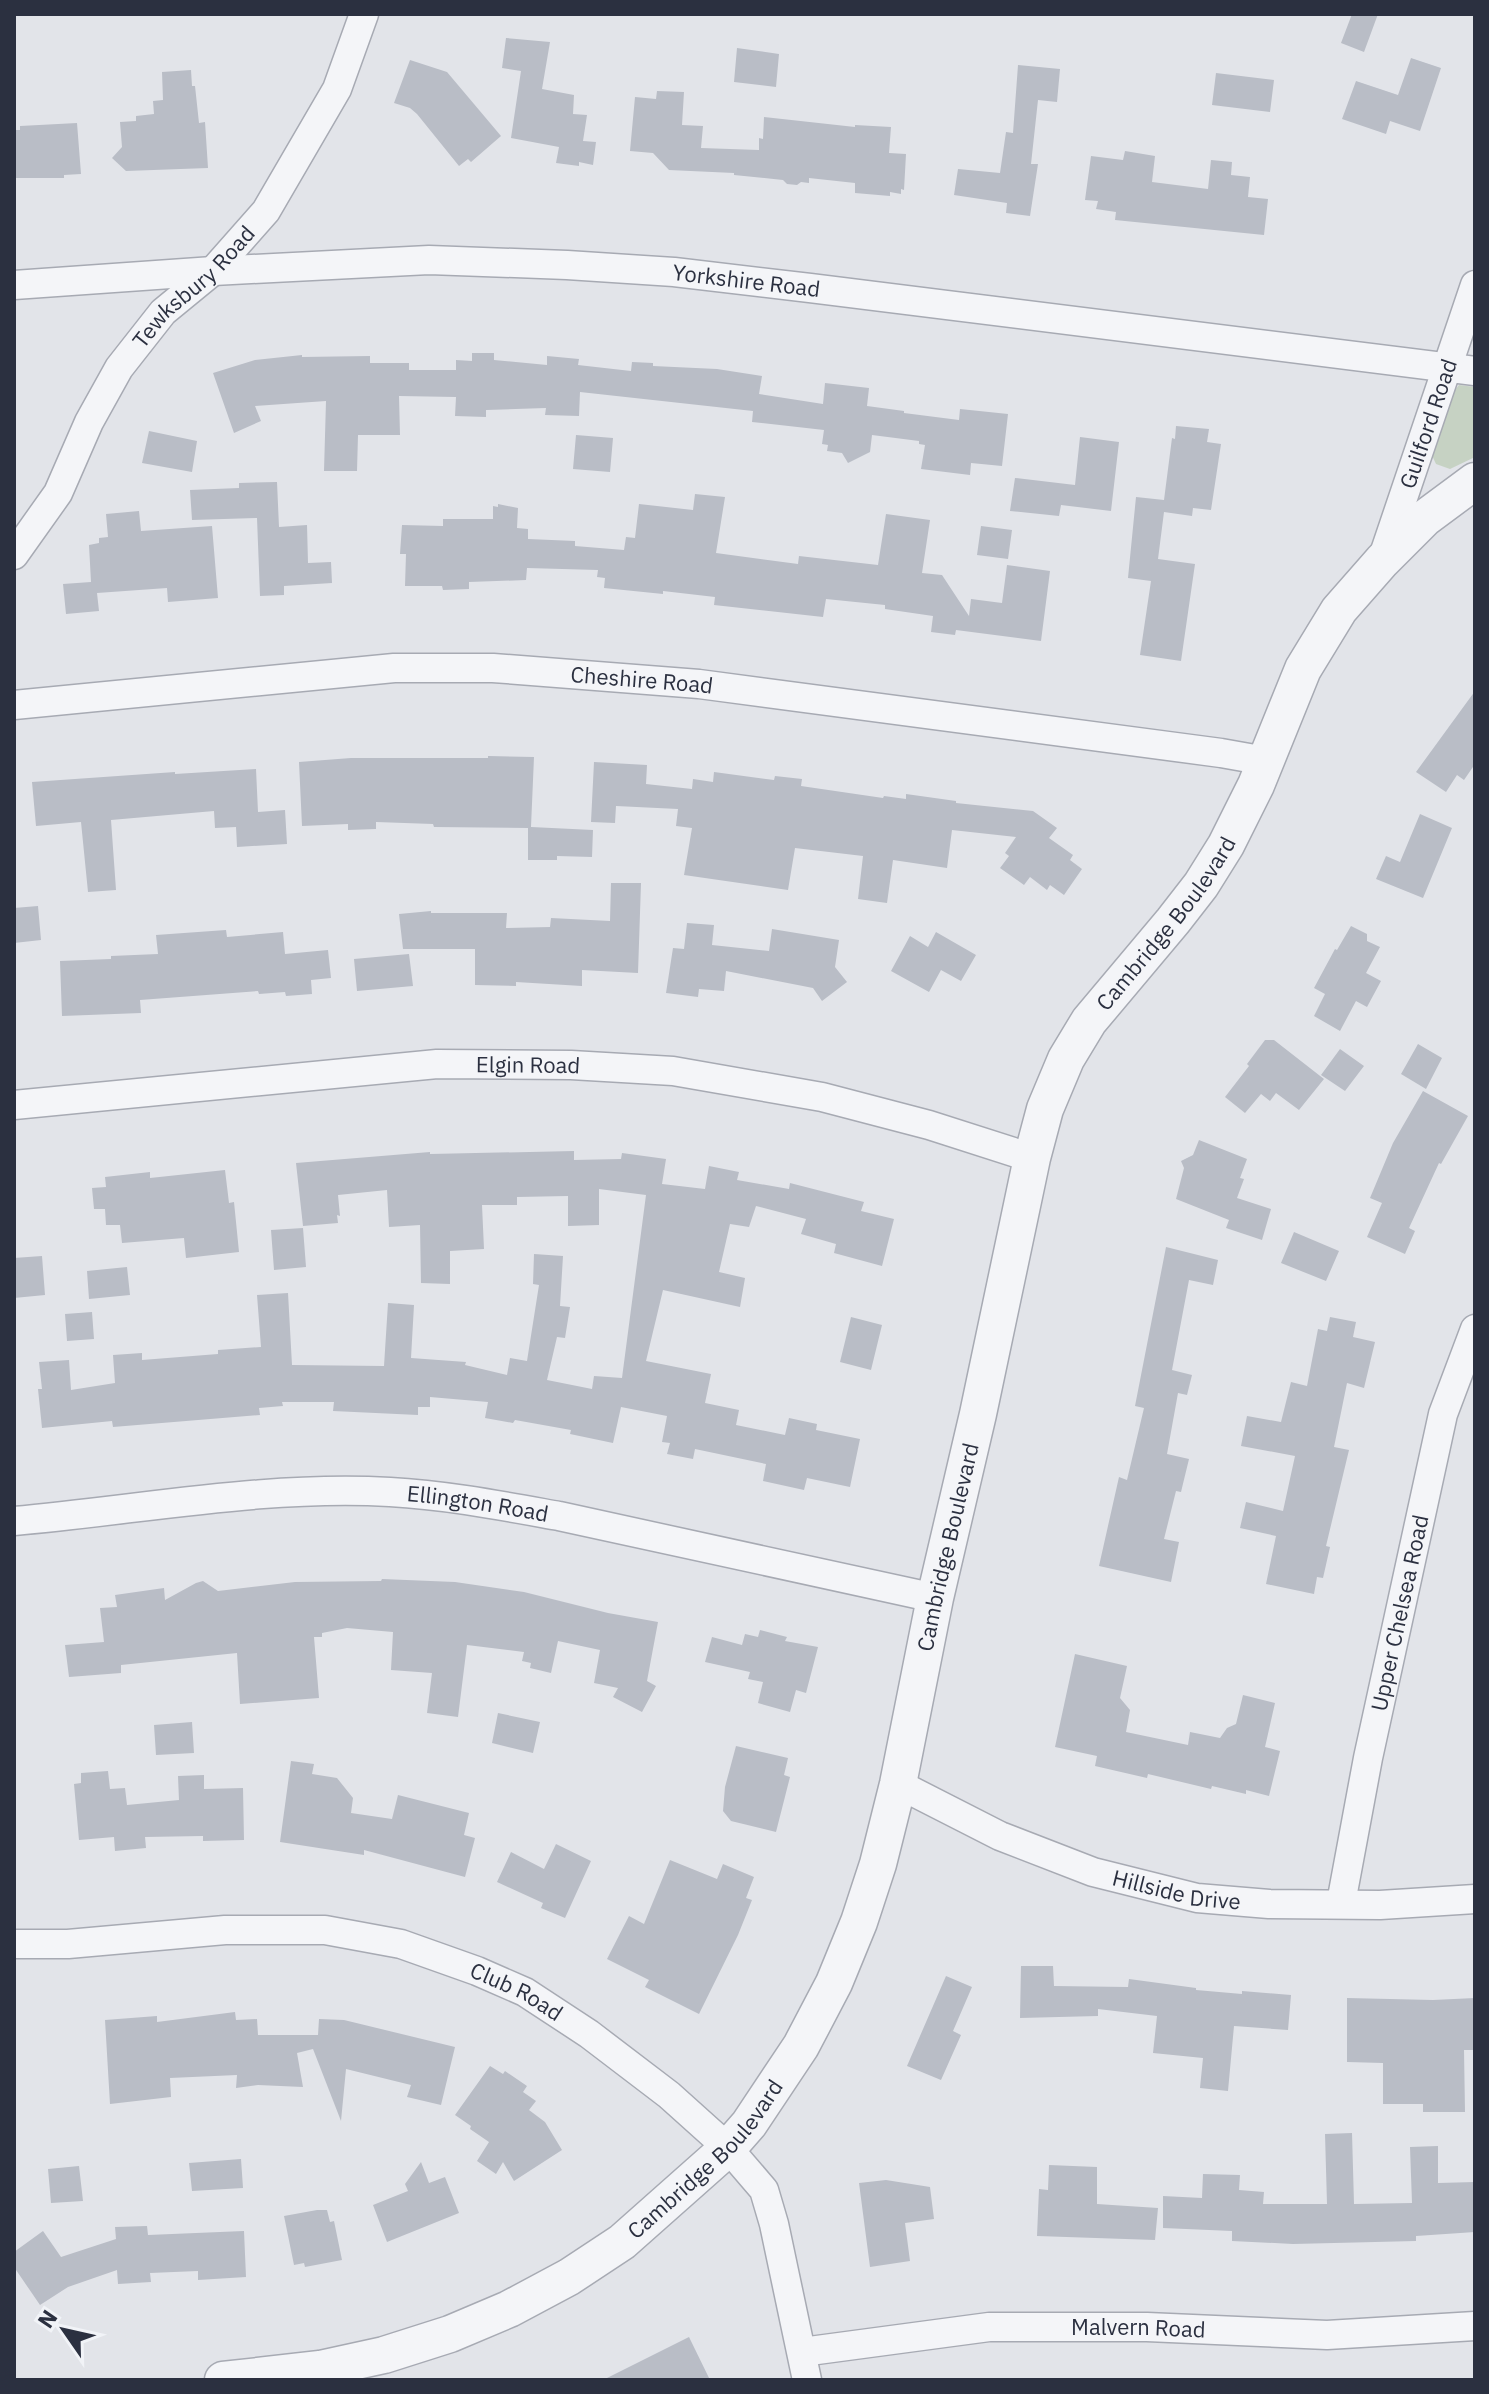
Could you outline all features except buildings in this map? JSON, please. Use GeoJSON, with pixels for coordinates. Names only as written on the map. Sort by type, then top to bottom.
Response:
{"type":"FeatureCollection","features":[{"type":"Feature","properties":{"kind":"street","name":"Tewksbury Road"},"geometry":{"type":"LineString","coordinates":[[14,555],[58,493],[89,422],[119,368],[163,312],[213,271],[266,211],[337,89],[364,14]]}},
{"type":"Feature","properties":{"kind":"street","name":"Yorkshire Road"},"geometry":{"type":"LineString","coordinates":[[14,285],[429,260],[567,265],[674,272],[1475,371]]}},
{"type":"Feature","properties":{"kind":"street","name":"Guilford Road"},"geometry":{"type":"LineString","coordinates":[[1382,561],[1475,285]]}},
{"type":"Feature","properties":{"kind":"street","name":"Cambridge Boulevard"},"geometry":{"type":"LineString","coordinates":[[223,2380],[320,2369],[384,2355],[450,2334],[509,2309],[569,2277],[622,2242],[728,2148],[749,2124],[801,2046],[834,1983],[878,1864],[898,1784],[935,1598],[1032,1158],[1045,1109],[1066,1059],[1089,1021],[1201,885],[1240,820],[1303,669],[1339,610],[1425,518],[1475,481]]}},
{"type":"Feature","properties":{"kind":"street","name":"Cheshire Road"},"geometry":{"type":"LineString","coordinates":[[14,705],[394,668],[493,668],[699,684],[1266,761]]}},
{"type":"Feature","properties":{"kind":"street","name":"Elgin Road"},"geometry":{"type":"LineString","coordinates":[[14,1105],[437,1064],[571,1065],[673,1071],[822,1097],[929,1125],[1032,1158]]}},
{"type":"Feature","properties":{"kind":"street","name":"Upper Chelsea Road"},"geometry":{"type":"LineString","coordinates":[[1341,1903],[1371,1743],[1439,1429],[1475,1329]]}},
{"type":"Feature","properties":{"kind":"street","name":"Ellington Road"},"geometry":{"type":"LineString","coordinates":[[14,1521],[209,1499],[303,1492],[390,1492],[500,1505],[559,1516],[935,1598]]}},
{"type":"Feature","properties":{"kind":"street","name":"Hillside Drive"},"geometry":{"type":"LineString","coordinates":[[898,1784],[1000,1836],[1093,1872],[1197,1898],[1269,1904],[1380,1905],[1475,1899]]}},
{"type":"Feature","properties":{"kind":"street","name":"Club Road"},"geometry":{"type":"LineString","coordinates":[[14,1944],[68,1944],[225,1930],[325,1930],[401,1944],[525,1992],[589,2034],[657,2086],[728,2148],[764,2190],[807,2380]]}},
{"type":"Feature","properties":{"kind":"street","name":"Malvern Road"},"geometry":{"type":"LineString","coordinates":[[802,2352],[989,2327],[1147,2327],[1327,2335],[1475,2326]]}},
{"type":"Feature","properties":{"kind":"green space"},"geometry":{"type":"Polygon","coordinates":[[[1459,385],[1475,387],[1475,457],[1450,469],[1436,464],[1430,451],[1446,401],[1459,385]]]}}]}
